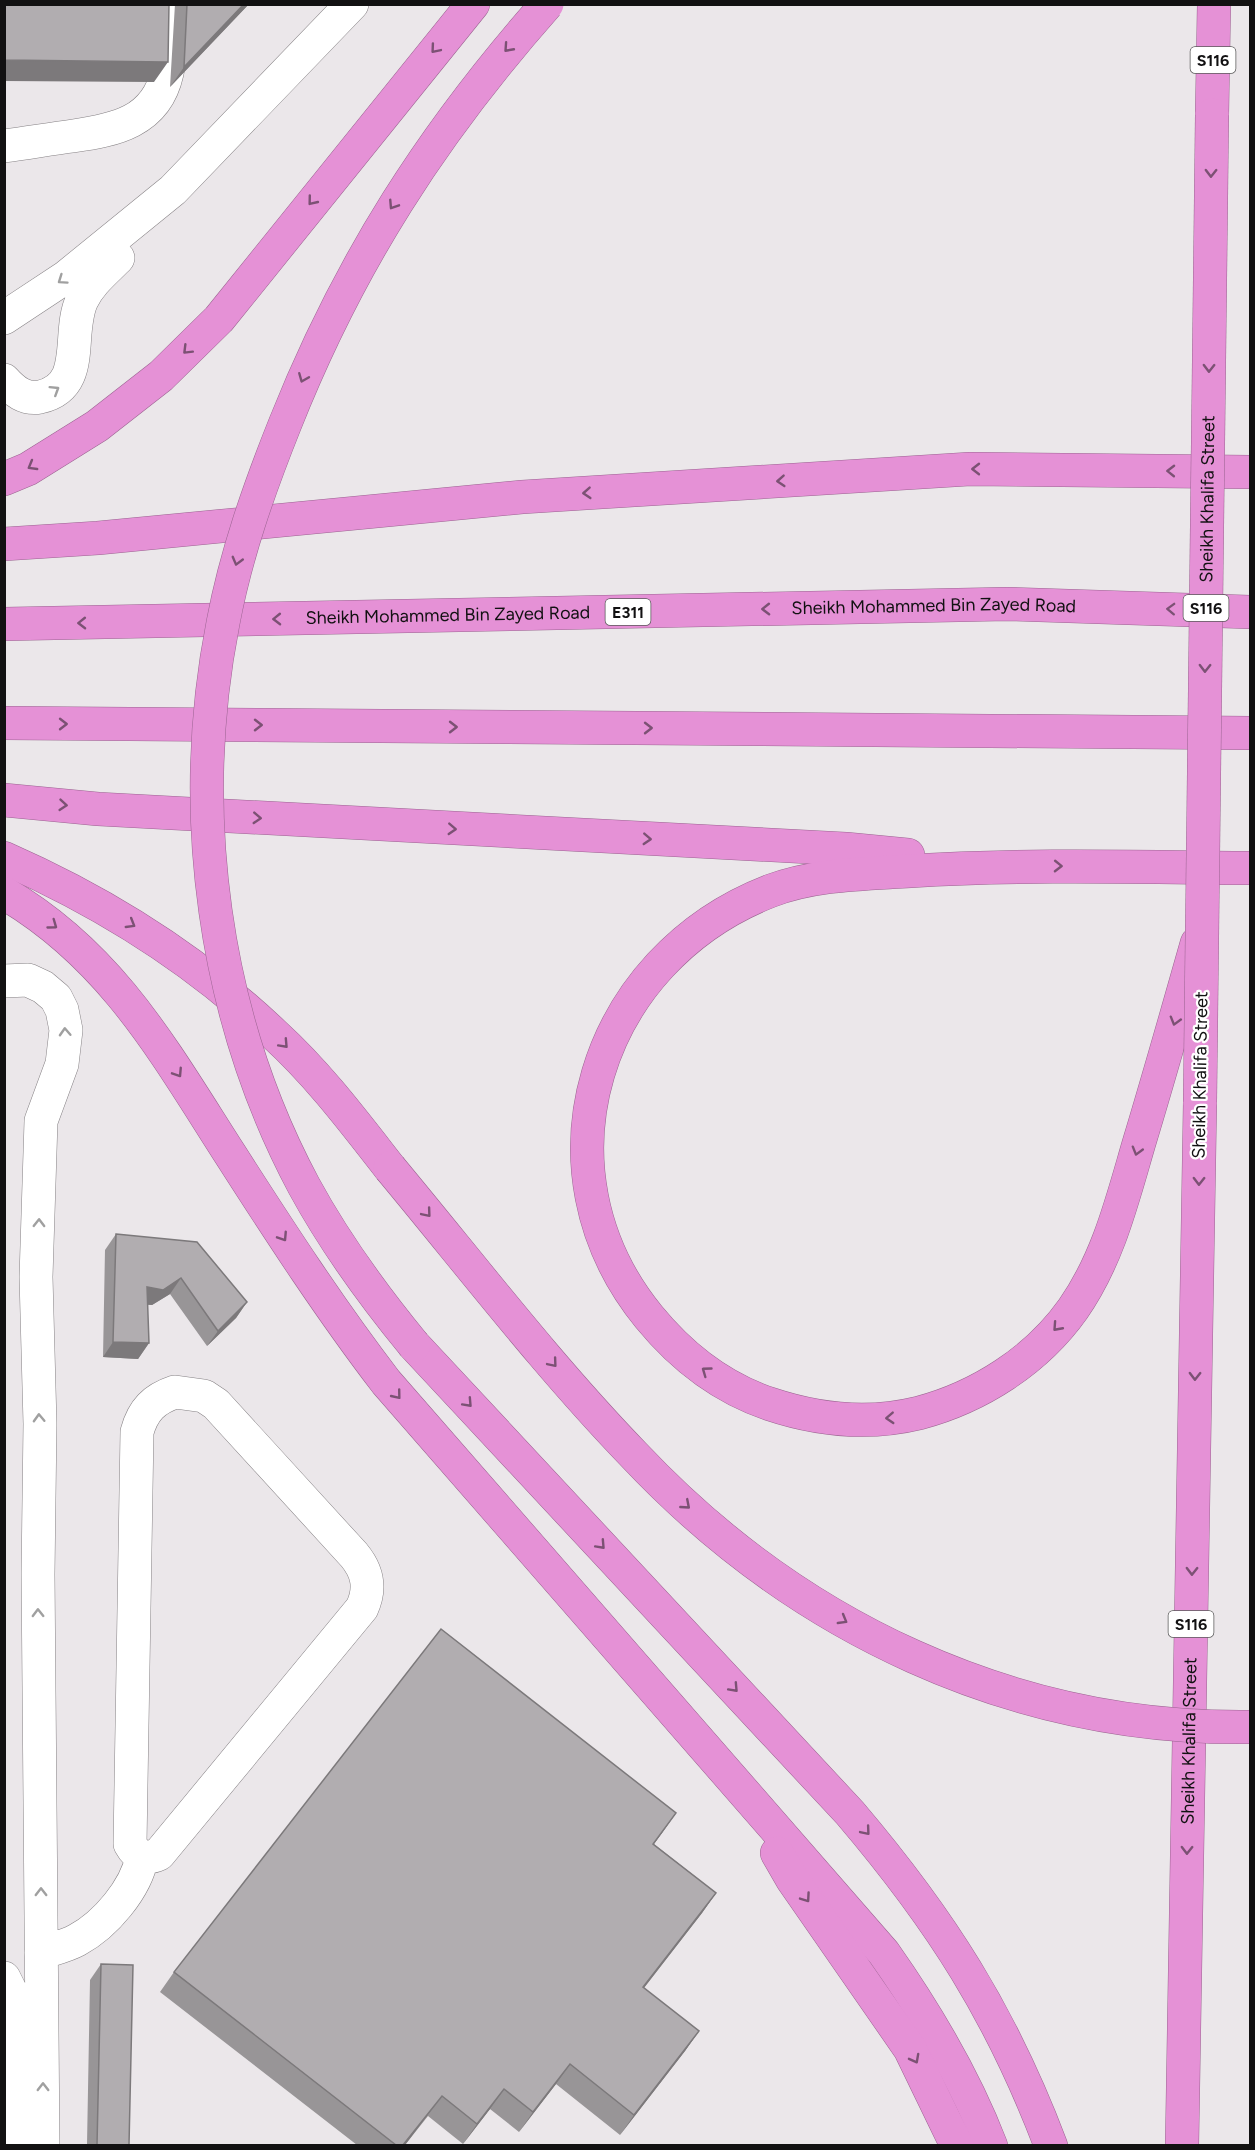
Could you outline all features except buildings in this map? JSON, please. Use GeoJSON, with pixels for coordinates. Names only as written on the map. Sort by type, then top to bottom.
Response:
{"type":"FeatureCollection","features":[{"type":"Feature","properties":{"kind":"highway"},"geometry":{"type":"LineString","coordinates":[[4,479],[28,469],[97,426],[161,376],[219,319],[393,100],[473,4]]}},
{"type":"Feature","properties":{"kind":"highway"},"geometry":{"type":"LineString","coordinates":[[547,4],[503,54],[417,168],[345,290],[309,365],[257,496],[237,559],[222,623],[213,689],[207,755],[206,809],[219,939],[233,1003],[252,1065],[275,1126],[319,1213],[372,1294],[414,1345],[850,1813],[904,1876],[952,1944],[994,2015],[1030,2090],[1051,2145]]}},
{"type":"Feature","properties":{"kind":"highway","name":"Sheikh Khalifa Street"},"geometry":{"type":"LineString","coordinates":[[1182,2145],[1200,1102],[1215,4]]}},
{"type":"Feature","properties":{"kind":"highway"},"geometry":{"type":"LineString","coordinates":[[4,544],[110,537],[522,497],[970,469],[1251,472]]}},
{"type":"Feature","properties":{"kind":"highway","name":"Sheikh Mohammed Bin Zayed Road"},"geometry":{"type":"LineString","coordinates":[[4,624],[1007,604],[1251,612]]}},
{"type":"Feature","properties":{"kind":"highway"},"geometry":{"type":"LineString","coordinates":[[4,723],[1251,733]]}},
{"type":"Feature","properties":{"kind":"highway"},"geometry":{"type":"LineString","coordinates":[[4,801],[462,830],[846,849],[1000,865]]}},
{"type":"Feature","properties":{"kind":"highway"},"geometry":{"type":"LineString","coordinates":[[4,858],[59,882],[136,926],[208,976],[275,1034],[336,1099],[390,1168],[635,1457],[723,1537],[820,1606],[921,1661],[1027,1699],[1082,1713],[1137,1722],[1251,1727]]}},
{"type":"Feature","properties":{"kind":"highway"},"geometry":{"type":"LineString","coordinates":[[1202,924],[1117,1219],[1098,1267],[1071,1311],[1037,1350],[996,1381],[950,1405],[901,1417],[851,1420],[801,1414],[753,1398],[709,1374],[670,1342],[638,1303],[614,1262],[597,1218],[588,1171],[588,1123],[596,1076],[612,1032],[641,986],[679,945],[723,913],[773,890],[826,876],[1000,865],[1251,868]]}},
{"type":"Feature","properties":{"kind":"highway"},"geometry":{"type":"LineString","coordinates":[[4,893],[60,931],[98,964],[129,1002],[166,1054],[315,1286],[380,1374],[424,1428],[855,1917],[911,1992],[958,2072],[991,2145]]}},
{"type":"Feature","properties":{"kind":"highway"},"geometry":{"type":"LineString","coordinates":[[759,1809],[792,1879],[910,2049],[957,2145]]}},
{"type":"Feature","properties":{"kind":"street"},"geometry":{"type":"LineString","coordinates":[[4,146],[108,131],[129,123],[148,111],[157,99],[168,71],[169,4]]}},
{"type":"Feature","properties":{"kind":"street"},"geometry":{"type":"LineString","coordinates":[[10,312],[66,278],[173,190],[352,4]]}},
{"type":"Feature","properties":{"kind":"street"},"geometry":{"type":"LineString","coordinates":[[4,380],[23,396],[36,398],[51,394],[63,386],[71,373],[74,329],[82,300],[100,275],[152,225],[173,190]]}},
{"type":"Feature","properties":{"kind":"street"},"geometry":{"type":"LineString","coordinates":[[4,981],[28,980],[43,987],[56,998],[62,1010],[66,1030],[62,1064],[41,1121],[36,1277],[40,1424],[38,1574],[43,2145]]}},
{"type":"Feature","properties":{"kind":"street"},"geometry":{"type":"LineString","coordinates":[[175,1392],[189,1392],[204,1396],[216,1404],[354,1555],[366,1575],[368,1586],[362,1608],[165,1848],[151,1858],[142,1857],[134,1852],[129,1835],[137,1432],[141,1418],[155,1401],[175,1392]]}},
{"type":"Feature","properties":{"kind":"street"},"geometry":{"type":"LineString","coordinates":[[41,1953],[75,1942],[100,1923],[134,1881],[142,1857]]}},
{"type":"Feature","properties":{"kind":"street"},"geometry":{"type":"LineString","coordinates":[[4,1978],[11,1992],[10,2145]]}}]}
